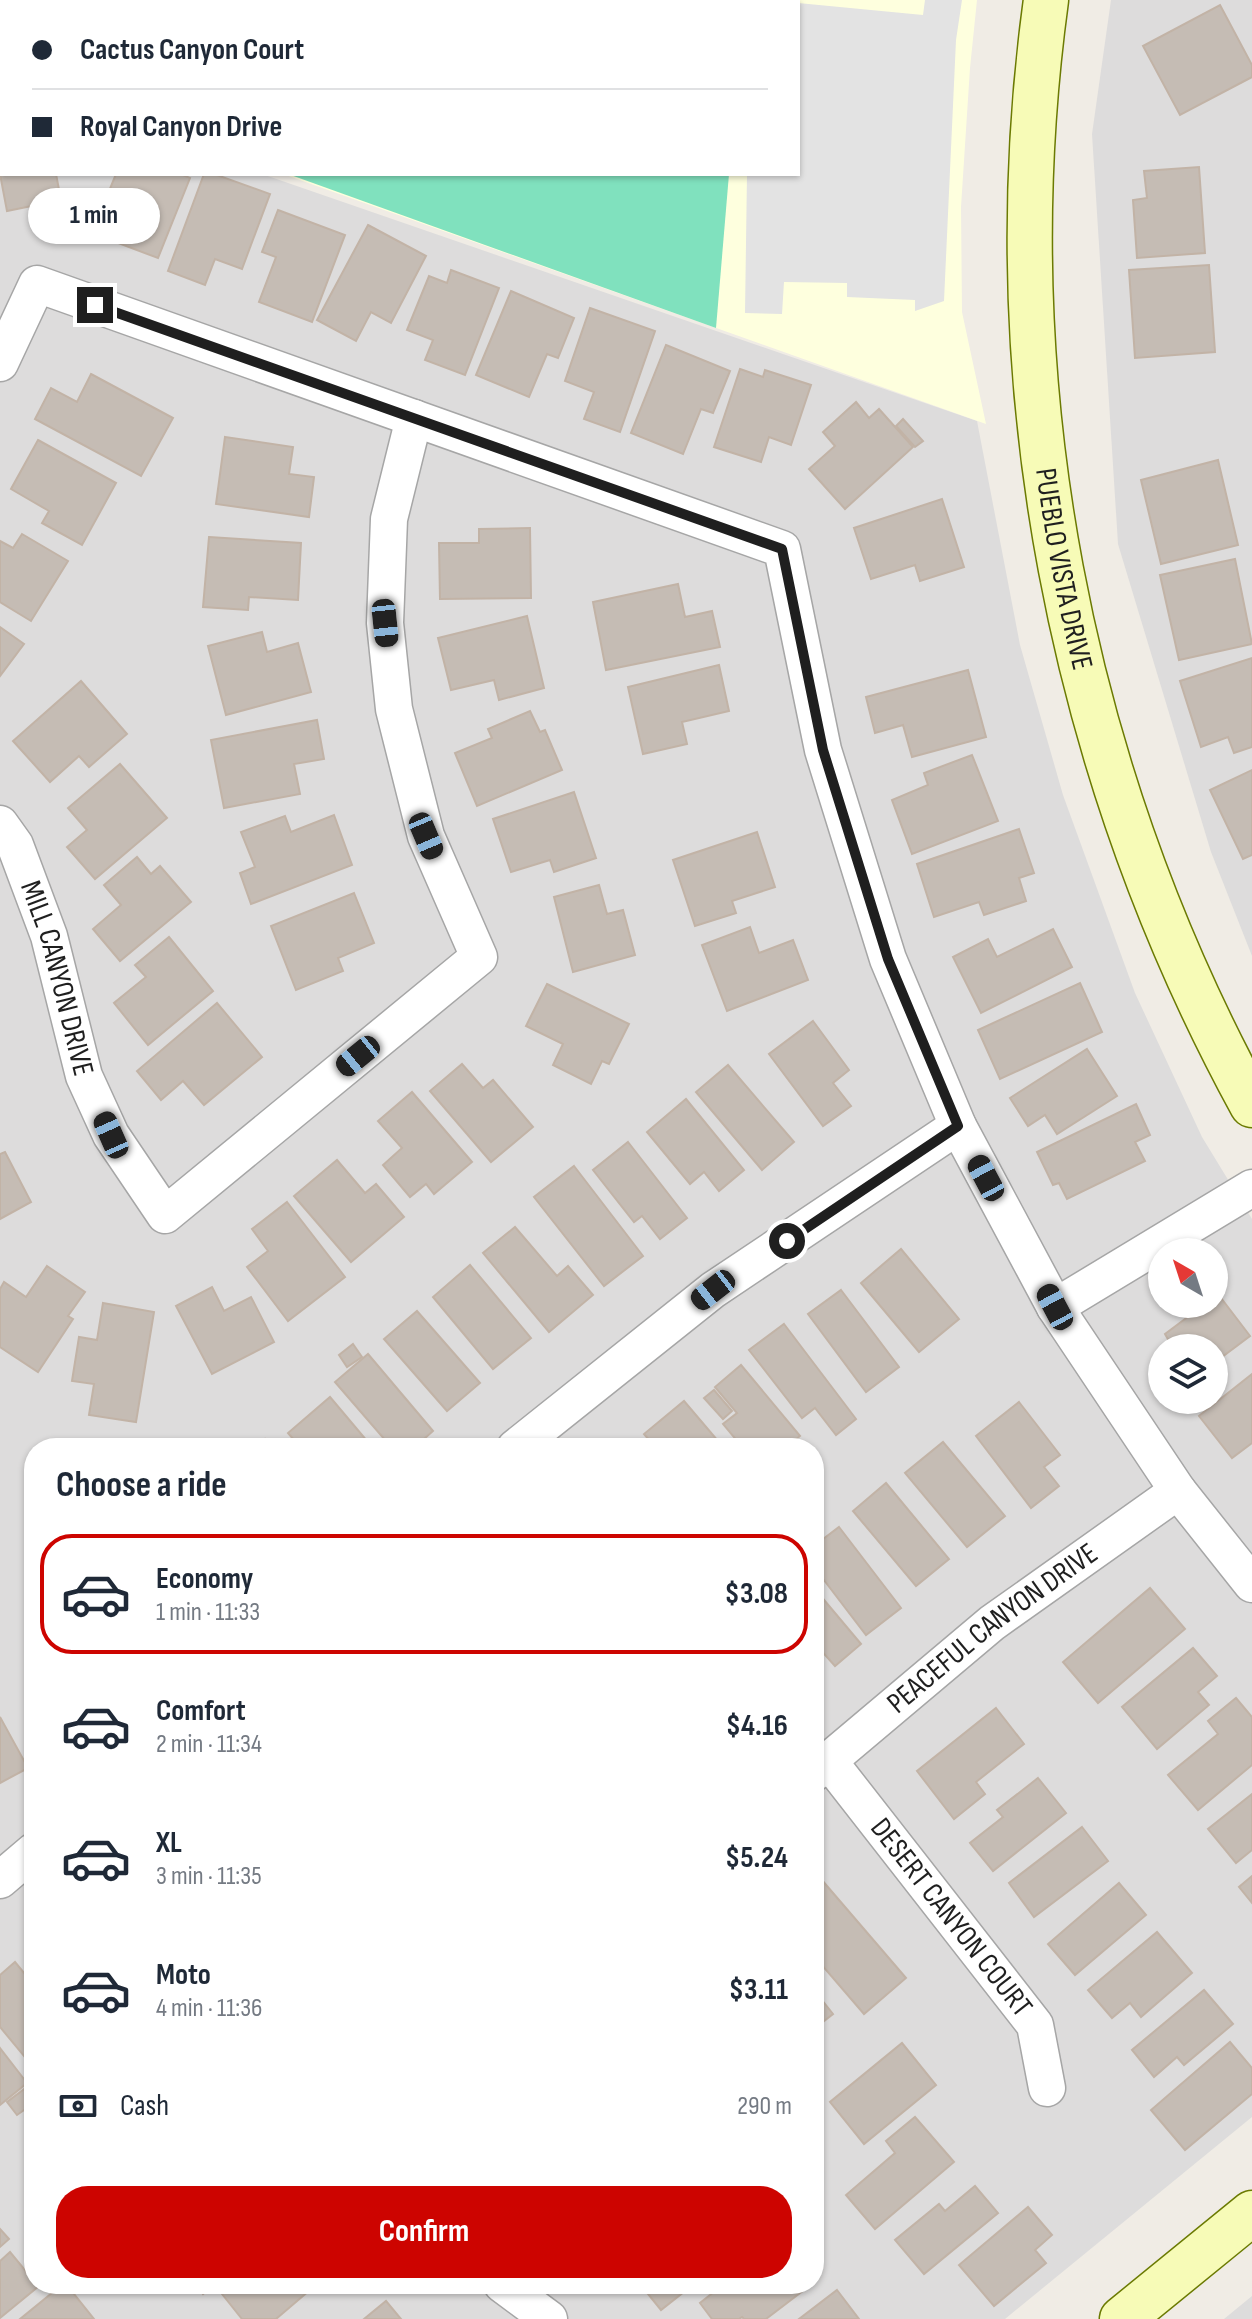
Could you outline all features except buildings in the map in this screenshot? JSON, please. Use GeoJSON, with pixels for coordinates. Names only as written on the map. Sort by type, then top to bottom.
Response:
{"type":"FeatureCollection","features":[{"type":"Feature","properties":{"kind":"street","name":"PUEBLO VISTA DRIVE"},"geometry":{"type":"LineString","coordinates":[[1046,0],[1032,144],[1030,274],[1038,407],[1056,547],[1080,662],[1123,811],[1178,954],[1216,1039],[1252,1105]]}},
{"type":"Feature","properties":{"kind":"street"},"geometry":{"type":"LineString","coordinates":[[0,363],[37,284],[782,549],[823,750],[888,959],[958,1126],[1055,1307],[1178,1491],[1252,1584]]}},
{"type":"Feature","properties":{"kind":"street","name":"MILL CANYON DRIVE"},"geometry":{"type":"LineString","coordinates":[[0,824],[15,845],[49,936],[84,1076],[111,1135],[165,1215],[479,957],[426,836],[394,709],[385,623],[389,519],[414,418]]}},
{"type":"Feature","properties":{"kind":"street"},"geometry":{"type":"LineString","coordinates":[[528,1438],[713,1290],[958,1126]]}},
{"type":"Feature","properties":{"kind":"street"},"geometry":{"type":"LineString","coordinates":[[1055,1307],[1252,1188]]}},
{"type":"Feature","properties":{"kind":"street","name":"PEACEFUL CANYON DRIVE"},"geometry":{"type":"LineString","coordinates":[[824,1763],[992,1623],[1178,1491]]}},
{"type":"Feature","properties":{"kind":"street","name":"DESERT CANYON COURT"},"geometry":{"type":"LineString","coordinates":[[824,1770],[1035,2025],[1047,2088]]}},
{"type":"Feature","properties":{"kind":"street"},"geometry":{"type":"LineString","coordinates":[[0,1880],[24,1860]]}},
{"type":"Feature","properties":{"kind":"street"},"geometry":{"type":"LineString","coordinates":[[1122,2319],[1252,2213]]}},
{"type":"Feature","properties":{"kind":"street"},"geometry":{"type":"LineString","coordinates":[[515,2294],[549,2319]]}},
{"type":"Feature","properties":{"kind":"shaded area"},"geometry":{"type":"Polygon","coordinates":[[[800,0],[977,0],[961,207],[962,312],[986,424],[289,176],[800,176],[800,0]]]}},
{"type":"Feature","properties":{"kind":"shaded area"},"geometry":{"type":"Polygon","coordinates":[[[925,0],[962,0],[956,40],[944,301],[915,311],[915,300],[847,297],[847,283],[784,282],[782,314],[745,313],[747,176],[800,176],[800,3],[923,15],[925,0]]]}},
{"type":"Feature","properties":{"kind":"shaded area"},"geometry":{"type":"Polygon","coordinates":[[[1111,0],[1252,0],[1252,956],[1211,852],[1118,544],[1092,134],[1111,0]]]}},
{"type":"Feature","properties":{"kind":"shaded area"},"geometry":{"type":"Polygon","coordinates":[[[0,176],[268,176],[977,421],[1020,645],[1063,795],[1135,993],[1202,1137],[1252,1219],[1252,2117],[1005,2319],[0,2319],[0,176]]]}},
{"type":"Feature","properties":{"kind":"shaded area"},"geometry":{"type":"Polygon","coordinates":[[[1252,2296],[1252,2319],[1224,2319],[1252,2296]]]}},
{"type":"Feature","properties":{"kind":"green space"},"geometry":{"type":"Polygon","coordinates":[[[294,176],[729,176],[716,328],[294,176]]]}},
{"type":"Feature","properties":{"kind":"route"},"geometry":{"type":"LineString","coordinates":[[95,305],[782,549],[823,750],[888,959],[958,1126],[787,1241]]}}]}
